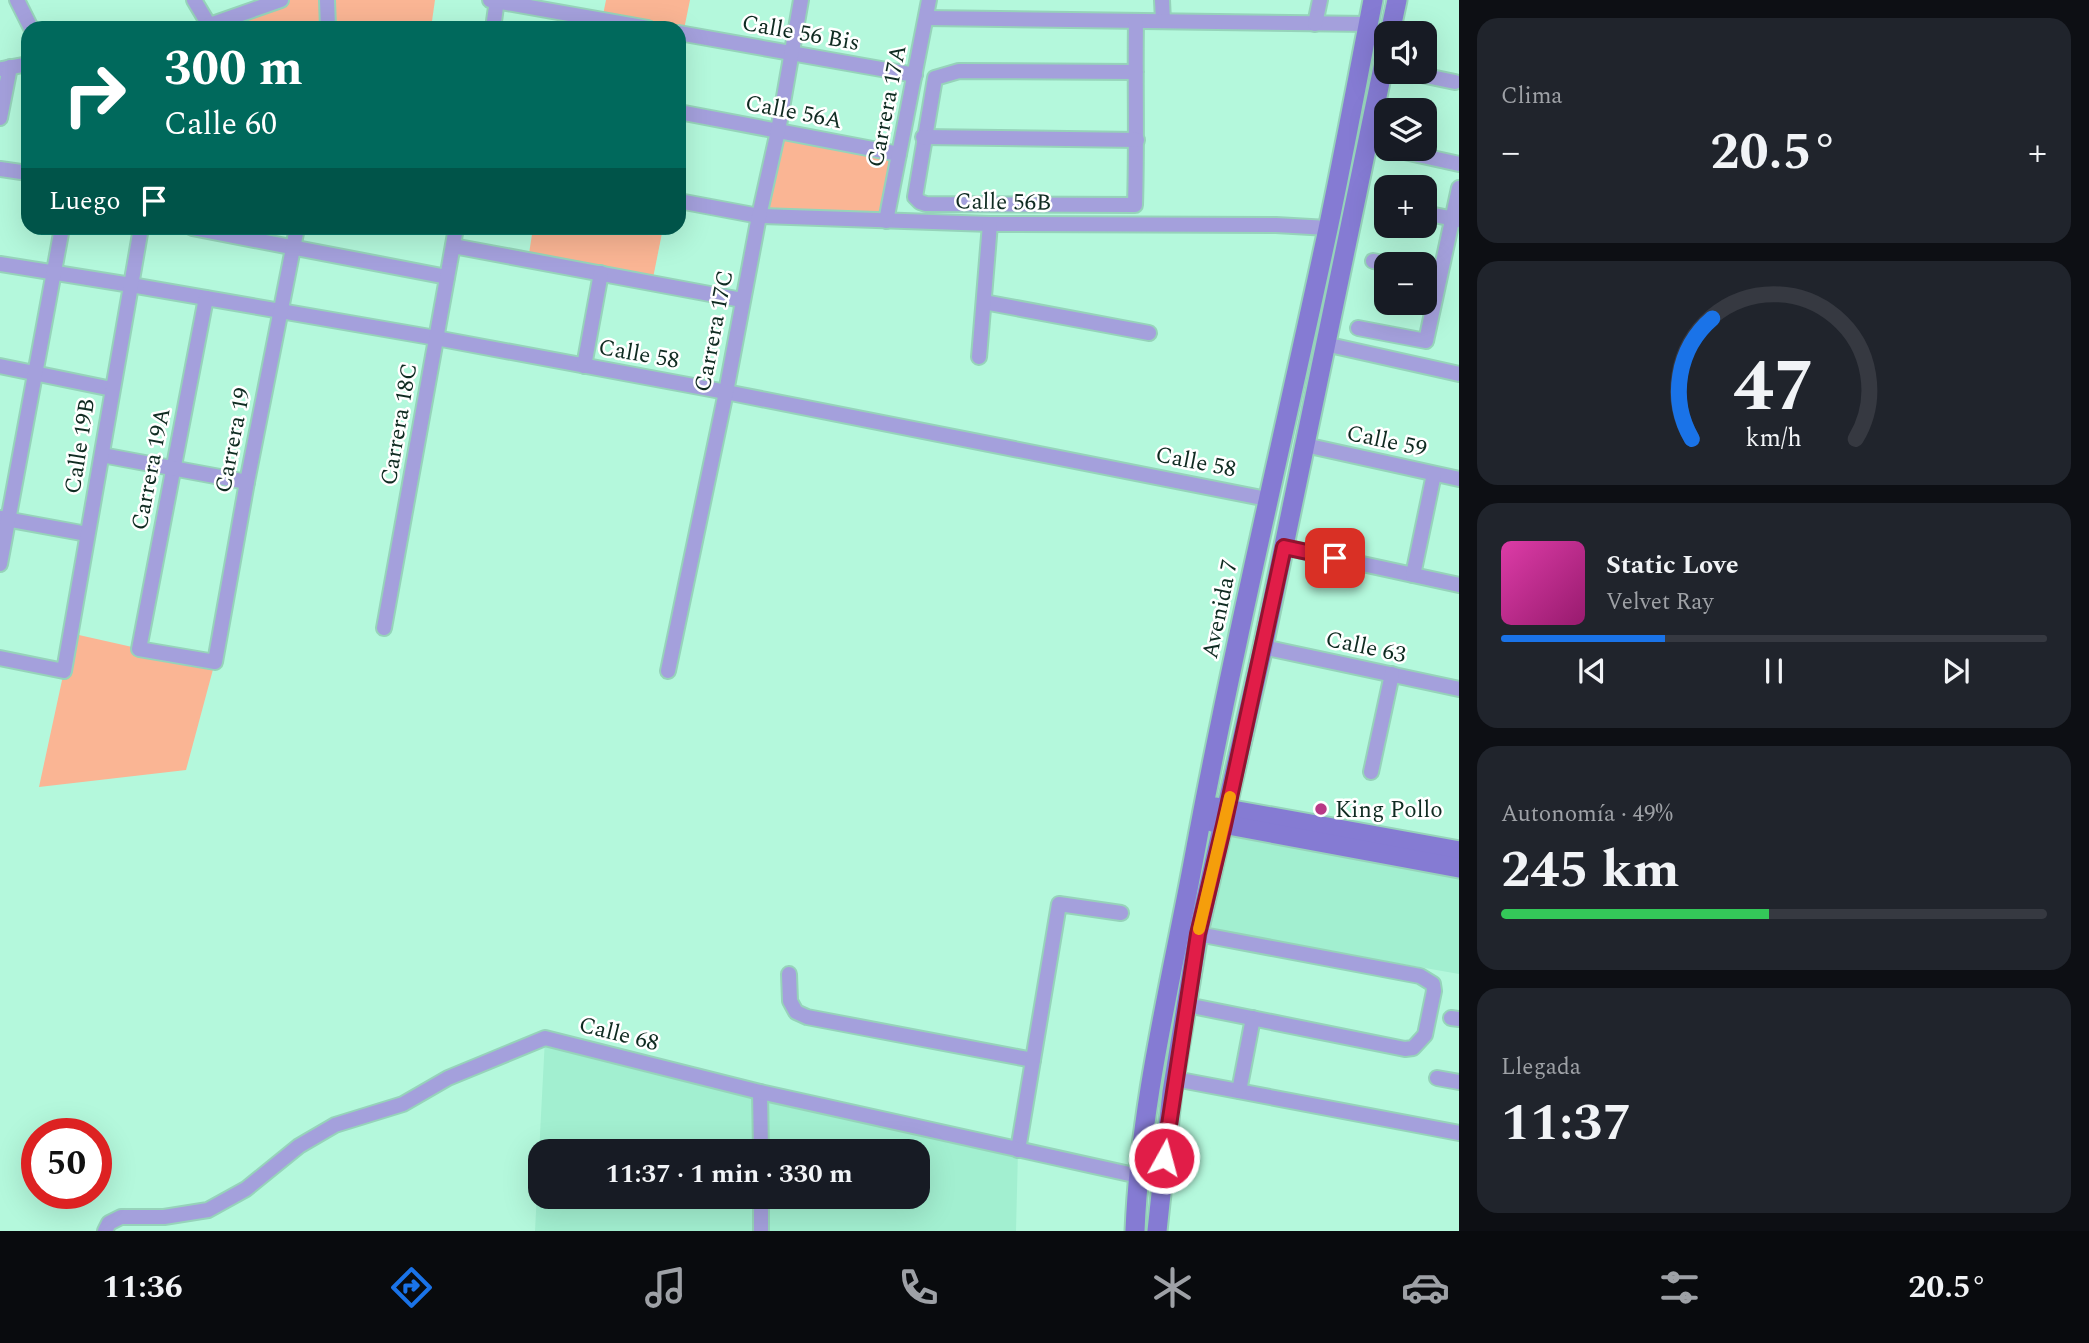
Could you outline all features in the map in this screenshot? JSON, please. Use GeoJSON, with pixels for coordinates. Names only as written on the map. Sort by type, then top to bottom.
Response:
{"type":"FeatureCollection","features":[{"type":"Feature","properties":{"kind":"main road","name":"Avenida 7"},"geometry":{"type":"LineString","coordinates":[[1135,1231],[1137,1176],[1149,1088],[1202,812],[1267,499],[1328,228],[1373,0]]}},
{"type":"Feature","properties":{"kind":"main road"},"geometry":{"type":"LineString","coordinates":[[1393,21],[1397,0]]}},
{"type":"Feature","properties":{"kind":"main road"},"geometry":{"type":"LineString","coordinates":[[1157,1231],[1175,1079],[1198,934],[1263,647],[1380,84]]}},
{"type":"Feature","properties":{"kind":"main road"},"geometry":{"type":"LineString","coordinates":[[1202,812],[1459,868]]}},
{"type":"Feature","properties":{"kind":"main road"},"geometry":{"type":"LineString","coordinates":[[1226,817],[1459,851]]}},
{"type":"Feature","properties":{"kind":"street"},"geometry":{"type":"LineString","coordinates":[[17,0],[27,21]]}},
{"type":"Feature","properties":{"kind":"street"},"geometry":{"type":"LineString","coordinates":[[194,0],[203,21]]}},
{"type":"Feature","properties":{"kind":"street"},"geometry":{"type":"LineString","coordinates":[[222,21],[281,0]]}},
{"type":"Feature","properties":{"kind":"street"},"geometry":{"type":"LineString","coordinates":[[327,0],[328,21]]}},
{"type":"Feature","properties":{"kind":"street"},"geometry":{"type":"LineString","coordinates":[[494,21],[495,0],[610,21]]}},
{"type":"Feature","properties":{"kind":"street","name":"Carrera 17C"},"geometry":{"type":"LineString","coordinates":[[668,671],[778,131],[802,0]]}},
{"type":"Feature","properties":{"kind":"street","name":"Carrera 17A"},"geometry":{"type":"LineString","coordinates":[[886,221],[929,0]]}},
{"type":"Feature","properties":{"kind":"street"},"geometry":{"type":"LineString","coordinates":[[1163,0],[1163,21]]}},
{"type":"Feature","properties":{"kind":"street"},"geometry":{"type":"LineString","coordinates":[[1315,24],[1320,0]]}},
{"type":"Feature","properties":{"kind":"street"},"geometry":{"type":"LineString","coordinates":[[926,18],[1368,24]]}},
{"type":"Feature","properties":{"kind":"street"},"geometry":{"type":"LineString","coordinates":[[1136,21],[1137,140],[1135,205],[926,204],[915,197],[935,78],[959,71],[1136,72]]}},
{"type":"Feature","properties":{"kind":"street","name":"Calle 56 Bis"},"geometry":{"type":"LineString","coordinates":[[686,34],[915,75]]}},
{"type":"Feature","properties":{"kind":"street"},"geometry":{"type":"LineString","coordinates":[[0,118],[5,68]]}},
{"type":"Feature","properties":{"kind":"street"},"geometry":{"type":"LineString","coordinates":[[1437,78],[1455,82]]}},
{"type":"Feature","properties":{"kind":"street","name":"Calle 56A"},"geometry":{"type":"LineString","coordinates":[[686,113],[899,154]]}},
{"type":"Feature","properties":{"kind":"street"},"geometry":{"type":"LineString","coordinates":[[923,137],[1137,140]]}},
{"type":"Feature","properties":{"kind":"street"},"geometry":{"type":"LineString","coordinates":[[1366,143],[1374,145]]}},
{"type":"Feature","properties":{"kind":"street"},"geometry":{"type":"LineString","coordinates":[[1437,159],[1459,164]]}},
{"type":"Feature","properties":{"kind":"street"},"geometry":{"type":"LineString","coordinates":[[0,169],[21,172]]}},
{"type":"Feature","properties":{"kind":"street"},"geometry":{"type":"LineString","coordinates":[[1358,328],[1426,341],[1455,219],[1459,188]]}},
{"type":"Feature","properties":{"kind":"street","name":"Calle 56B"},"geometry":{"type":"LineString","coordinates":[[686,202],[759,216],[990,224],[1276,225],[1328,228]]}},
{"type":"Feature","properties":{"kind":"street"},"geometry":{"type":"LineString","coordinates":[[1437,216],[1455,219]]}},
{"type":"Feature","properties":{"kind":"street"},"geometry":{"type":"LineString","coordinates":[[979,357],[990,224]]}},
{"type":"Feature","properties":{"kind":"street"},"geometry":{"type":"LineString","coordinates":[[0,564],[4,519],[61,235]]}},
{"type":"Feature","properties":{"kind":"street","name":"Calle 19B"},"geometry":{"type":"LineString","coordinates":[[0,658],[64,671],[140,235]]}},
{"type":"Feature","properties":{"kind":"street"},"geometry":{"type":"LineString","coordinates":[[229,235],[447,277]]}},
{"type":"Feature","properties":{"kind":"street","name":"Carrera 19"},"geometry":{"type":"LineString","coordinates":[[215,662],[296,235]]}},
{"type":"Feature","properties":{"kind":"street","name":"Carrera 18C"},"geometry":{"type":"LineString","coordinates":[[384,628],[455,235]]}},
{"type":"Feature","properties":{"kind":"street"},"geometry":{"type":"LineString","coordinates":[[453,246],[742,300]]}},
{"type":"Feature","properties":{"kind":"street","name":"Calle 58"},"geometry":{"type":"LineString","coordinates":[[0,264],[436,338],[726,391],[1267,499]]}},
{"type":"Feature","properties":{"kind":"street"},"geometry":{"type":"LineString","coordinates":[[584,366],[601,273]]}},
{"type":"Feature","properties":{"kind":"street","name":"Carrera 19A"},"geometry":{"type":"LineString","coordinates":[[206,298],[139,649],[215,662]]}},
{"type":"Feature","properties":{"kind":"street"},"geometry":{"type":"LineString","coordinates":[[984,302],[1149,333]]}},
{"type":"Feature","properties":{"kind":"street"},"geometry":{"type":"LineString","coordinates":[[1325,344],[1458,371]]}},
{"type":"Feature","properties":{"kind":"street"},"geometry":{"type":"LineString","coordinates":[[0,366],[112,389]]}},
{"type":"Feature","properties":{"kind":"street","name":"Calle 59"},"geometry":{"type":"LineString","coordinates":[[1305,445],[1459,479]]}},
{"type":"Feature","properties":{"kind":"street"},"geometry":{"type":"LineString","coordinates":[[102,455],[247,482]]}},
{"type":"Feature","properties":{"kind":"street"},"geometry":{"type":"LineString","coordinates":[[1413,575],[1434,474]]}},
{"type":"Feature","properties":{"kind":"street"},"geometry":{"type":"LineString","coordinates":[[4,519],[87,534]]}},
{"type":"Feature","properties":{"kind":"street"},"geometry":{"type":"LineString","coordinates":[[1284,547],[1459,585]]}},
{"type":"Feature","properties":{"kind":"street","name":"Calle 63"},"geometry":{"type":"LineString","coordinates":[[1263,647],[1459,689]]}},
{"type":"Feature","properties":{"kind":"street"},"geometry":{"type":"LineString","coordinates":[[1371,772],[1392,674]]}},
{"type":"Feature","properties":{"kind":"street"},"geometry":{"type":"LineString","coordinates":[[1018,1150],[1059,904],[1121,913]]}},
{"type":"Feature","properties":{"kind":"street"},"geometry":{"type":"LineString","coordinates":[[1186,1005],[1405,1049],[1413,1048],[1425,1035],[1433,984],[1420,976],[1198,934]]}},
{"type":"Feature","properties":{"kind":"street"},"geometry":{"type":"LineString","coordinates":[[789,974],[790,1001],[796,1012],[807,1017],[1033,1060]]}},
{"type":"Feature","properties":{"kind":"street"},"geometry":{"type":"LineString","coordinates":[[1238,1091],[1253,1018]]}},
{"type":"Feature","properties":{"kind":"street","name":"Calle 68"},"geometry":{"type":"LineString","coordinates":[[104,1231],[109,1223],[121,1217],[164,1217],[208,1210],[246,1189],[299,1146],[335,1125],[403,1104],[448,1078],[545,1038],[760,1091],[1161,1181]]}},
{"type":"Feature","properties":{"kind":"street"},"geometry":{"type":"LineString","coordinates":[[1437,1077],[1459,1082]]}},
{"type":"Feature","properties":{"kind":"street"},"geometry":{"type":"LineString","coordinates":[[1175,1079],[1459,1133]]}},
{"type":"Feature","properties":{"kind":"street"},"geometry":{"type":"LineString","coordinates":[[760,1091],[761,1139]]}},
{"type":"Feature","properties":{"kind":"street"},"geometry":{"type":"LineString","coordinates":[[761,1209],[761,1231]]}},
{"type":"Feature","properties":{"kind":"shaded area"},"geometry":{"type":"Polygon","coordinates":[[[281,0],[435,0],[432,21],[221,21],[281,0]]]}},
{"type":"Feature","properties":{"kind":"shaded area"},"geometry":{"type":"Polygon","coordinates":[[[606,0],[690,0],[686,21],[602,20],[606,0]]]}},
{"type":"Feature","properties":{"kind":"shaded area"},"geometry":{"type":"Polygon","coordinates":[[[778,131],[899,154],[886,221],[759,216],[778,131]]]}},
{"type":"Feature","properties":{"kind":"shaded area"},"geometry":{"type":"Polygon","coordinates":[[[532,235],[662,235],[652,283],[528,260],[532,235]]]}},
{"type":"Feature","properties":{"kind":"shaded area"},"geometry":{"type":"Polygon","coordinates":[[[70,633],[215,662],[186,770],[39,787],[70,633]]]}},
{"type":"Feature","properties":{"kind":"shaded area"},"geometry":{"type":"Polygon","coordinates":[[[1231,837],[1459,872],[1459,974],[1211,930],[1231,837]]]}},
{"type":"Feature","properties":{"kind":"shaded area"},"geometry":{"type":"Polygon","coordinates":[[[545,1038],[1018,1150],[1016,1231],[535,1231],[536,1209],[930,1209],[930,1139],[540,1139],[545,1038]]]}},
{"type":"Feature","properties":{"kind":"slow traffic"},"geometry":{"type":"LineString","coordinates":[[1199,929],[1230,797]]}},
{"type":"Feature","properties":{"kind":"place","name":"King Pollo"},"geometry":{"type":"Point","coordinates":[1321,809]}},
{"type":"Feature","properties":{"kind":"route"},"geometry":{"type":"LineString","coordinates":[[1164,1158],[1198,934],[1284,547],[1335,558]]}}]}
